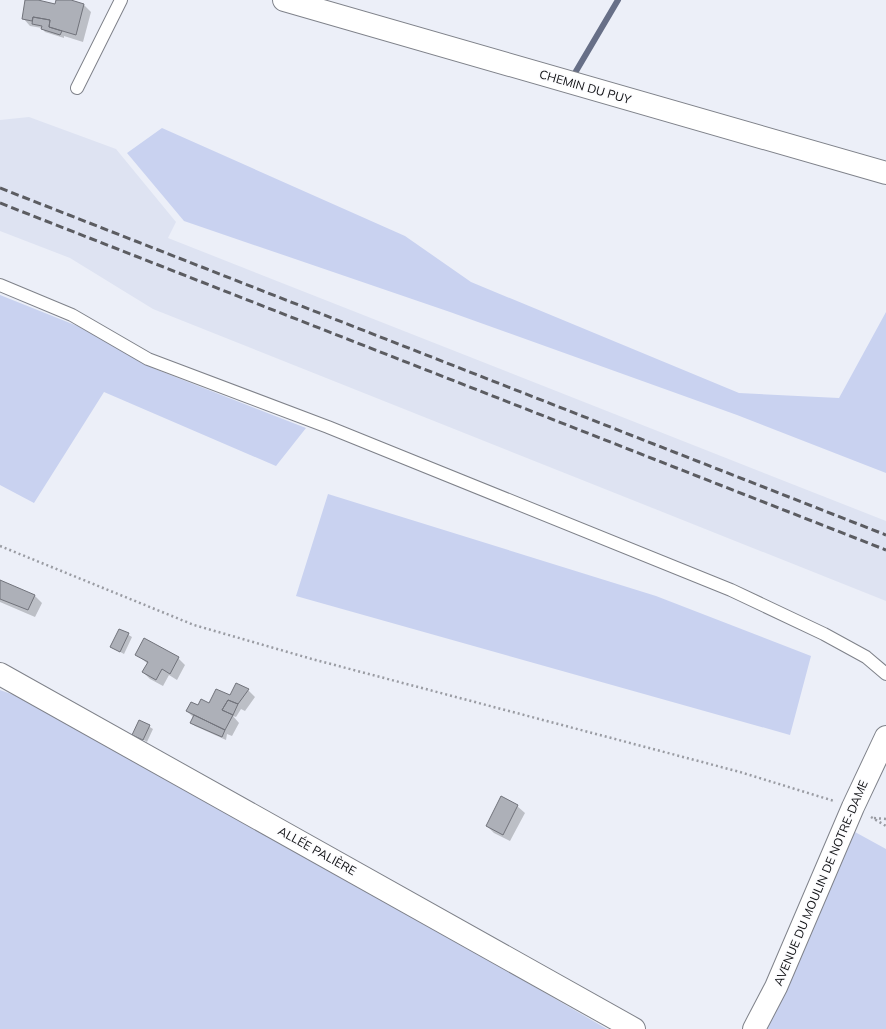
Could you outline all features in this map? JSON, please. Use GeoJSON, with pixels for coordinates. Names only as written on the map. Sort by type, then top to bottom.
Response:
{"type":"FeatureCollection","features":[{"type":"Feature","properties":{"kind":"street","name":"CHEMIN DU PUY"},"geometry":{"type":"LineString","coordinates":[[284,0],[886,173]]}},
{"type":"Feature","properties":{"kind":"street","name":"ALLÉE PALIÈRE"},"geometry":{"type":"LineString","coordinates":[[0,674],[634,1029]]}},
{"type":"Feature","properties":{"kind":"street","name":"AVENUE DU MOULIN DE NOTRE-DAME"},"geometry":{"type":"LineString","coordinates":[[754,1029],[776,988],[852,807],[886,737]]}},
{"type":"Feature","properties":{"kind":"lane"},"geometry":{"type":"LineString","coordinates":[[76,88],[120,0]]}},
{"type":"Feature","properties":{"kind":"lane"},"geometry":{"type":"LineString","coordinates":[[0,285],[72,315],[148,358],[328,427],[731,590],[824,634],[866,657],[886,674]]}},
{"type":"Feature","properties":{"kind":"path"},"geometry":{"type":"LineString","coordinates":[[0,546],[194,625],[312,660],[740,772],[852,807],[886,826]]}},
{"type":"Feature","properties":{"kind":"path"},"geometry":{"type":"LineString","coordinates":[[872,818],[886,819]]}},
{"type":"Feature","properties":{"kind":"shaded area"},"geometry":{"type":"Polygon","coordinates":[[[29,117],[116,149],[176,222],[168,238],[886,521],[886,601],[153,309],[70,258],[0,231],[0,120],[29,117]]]}},
{"type":"Feature","properties":{"kind":"shaded area"},"geometry":{"type":"Polygon","coordinates":[[[162,128],[405,236],[471,282],[739,393],[839,398],[886,312],[886,473],[737,415],[450,312],[184,221],[127,153],[162,128]]]}},
{"type":"Feature","properties":{"kind":"shaded area"},"geometry":{"type":"Polygon","coordinates":[[[0,295],[85,329],[155,369],[306,428],[276,466],[104,392],[34,503],[0,485],[0,295]]]}},
{"type":"Feature","properties":{"kind":"shaded area"},"geometry":{"type":"Polygon","coordinates":[[[328,494],[656,596],[811,656],[790,735],[296,596],[328,494]]]}},
{"type":"Feature","properties":{"kind":"shaded area"},"geometry":{"type":"Polygon","coordinates":[[[0,690],[31,701],[249,820],[607,1029],[0,1029],[0,690]]]}},
{"type":"Feature","properties":{"kind":"shaded area"},"geometry":{"type":"Polygon","coordinates":[[[855,832],[886,849],[886,1029],[767,1029],[855,832]]]}},
{"type":"Feature","properties":{"kind":"building"},"geometry":{"type":"Polygon","coordinates":[[[25,0],[38,0],[55,4],[56,0],[71,0],[84,4],[76,35],[49,27],[50,20],[33,17],[32,21],[22,19],[25,0]]]}},
{"type":"Feature","properties":{"kind":"building"},"geometry":{"type":"Polygon","coordinates":[[[33,17],[50,20],[49,27],[62,31],[60,35],[41,29],[42,26],[32,24],[33,17]]]}},
{"type":"Feature","properties":{"kind":"building"},"geometry":{"type":"Polygon","coordinates":[[[0,580],[35,595],[28,610],[0,599],[0,580]]]}},
{"type":"Feature","properties":{"kind":"building"},"geometry":{"type":"Polygon","coordinates":[[[119,629],[129,633],[120,652],[110,647],[119,629]]]}},
{"type":"Feature","properties":{"kind":"building"},"geometry":{"type":"Polygon","coordinates":[[[144,638],[179,657],[170,674],[162,669],[156,680],[142,672],[148,662],[135,655],[144,638]]]}},
{"type":"Feature","properties":{"kind":"building"},"geometry":{"type":"Polygon","coordinates":[[[236,683],[249,689],[238,704],[228,700],[222,710],[233,715],[225,730],[186,711],[191,702],[198,705],[201,699],[209,703],[216,689],[230,695],[236,683]]]}},
{"type":"Feature","properties":{"kind":"building"},"geometry":{"type":"Polygon","coordinates":[[[228,700],[238,704],[233,715],[222,710],[228,700]]]}},
{"type":"Feature","properties":{"kind":"building"},"geometry":{"type":"Polygon","coordinates":[[[194,715],[225,730],[222,737],[190,723],[194,715]]]}},
{"type":"Feature","properties":{"kind":"building"},"geometry":{"type":"Polygon","coordinates":[[[139,720],[150,725],[143,740],[132,735],[139,720]]]}},
{"type":"Feature","properties":{"kind":"building"},"geometry":{"type":"Polygon","coordinates":[[[501,796],[518,805],[503,835],[486,826],[501,796]]]}},
{"type":"Feature","properties":{"kind":"waterway"},"geometry":{"type":"LineString","coordinates":[[572,78],[618,0]]}},
{"type":"Feature","properties":{"kind":"railway"},"geometry":{"type":"LineString","coordinates":[[0,188],[886,535]]}},
{"type":"Feature","properties":{"kind":"railway"},"geometry":{"type":"LineString","coordinates":[[0,203],[886,550]]}}]}
